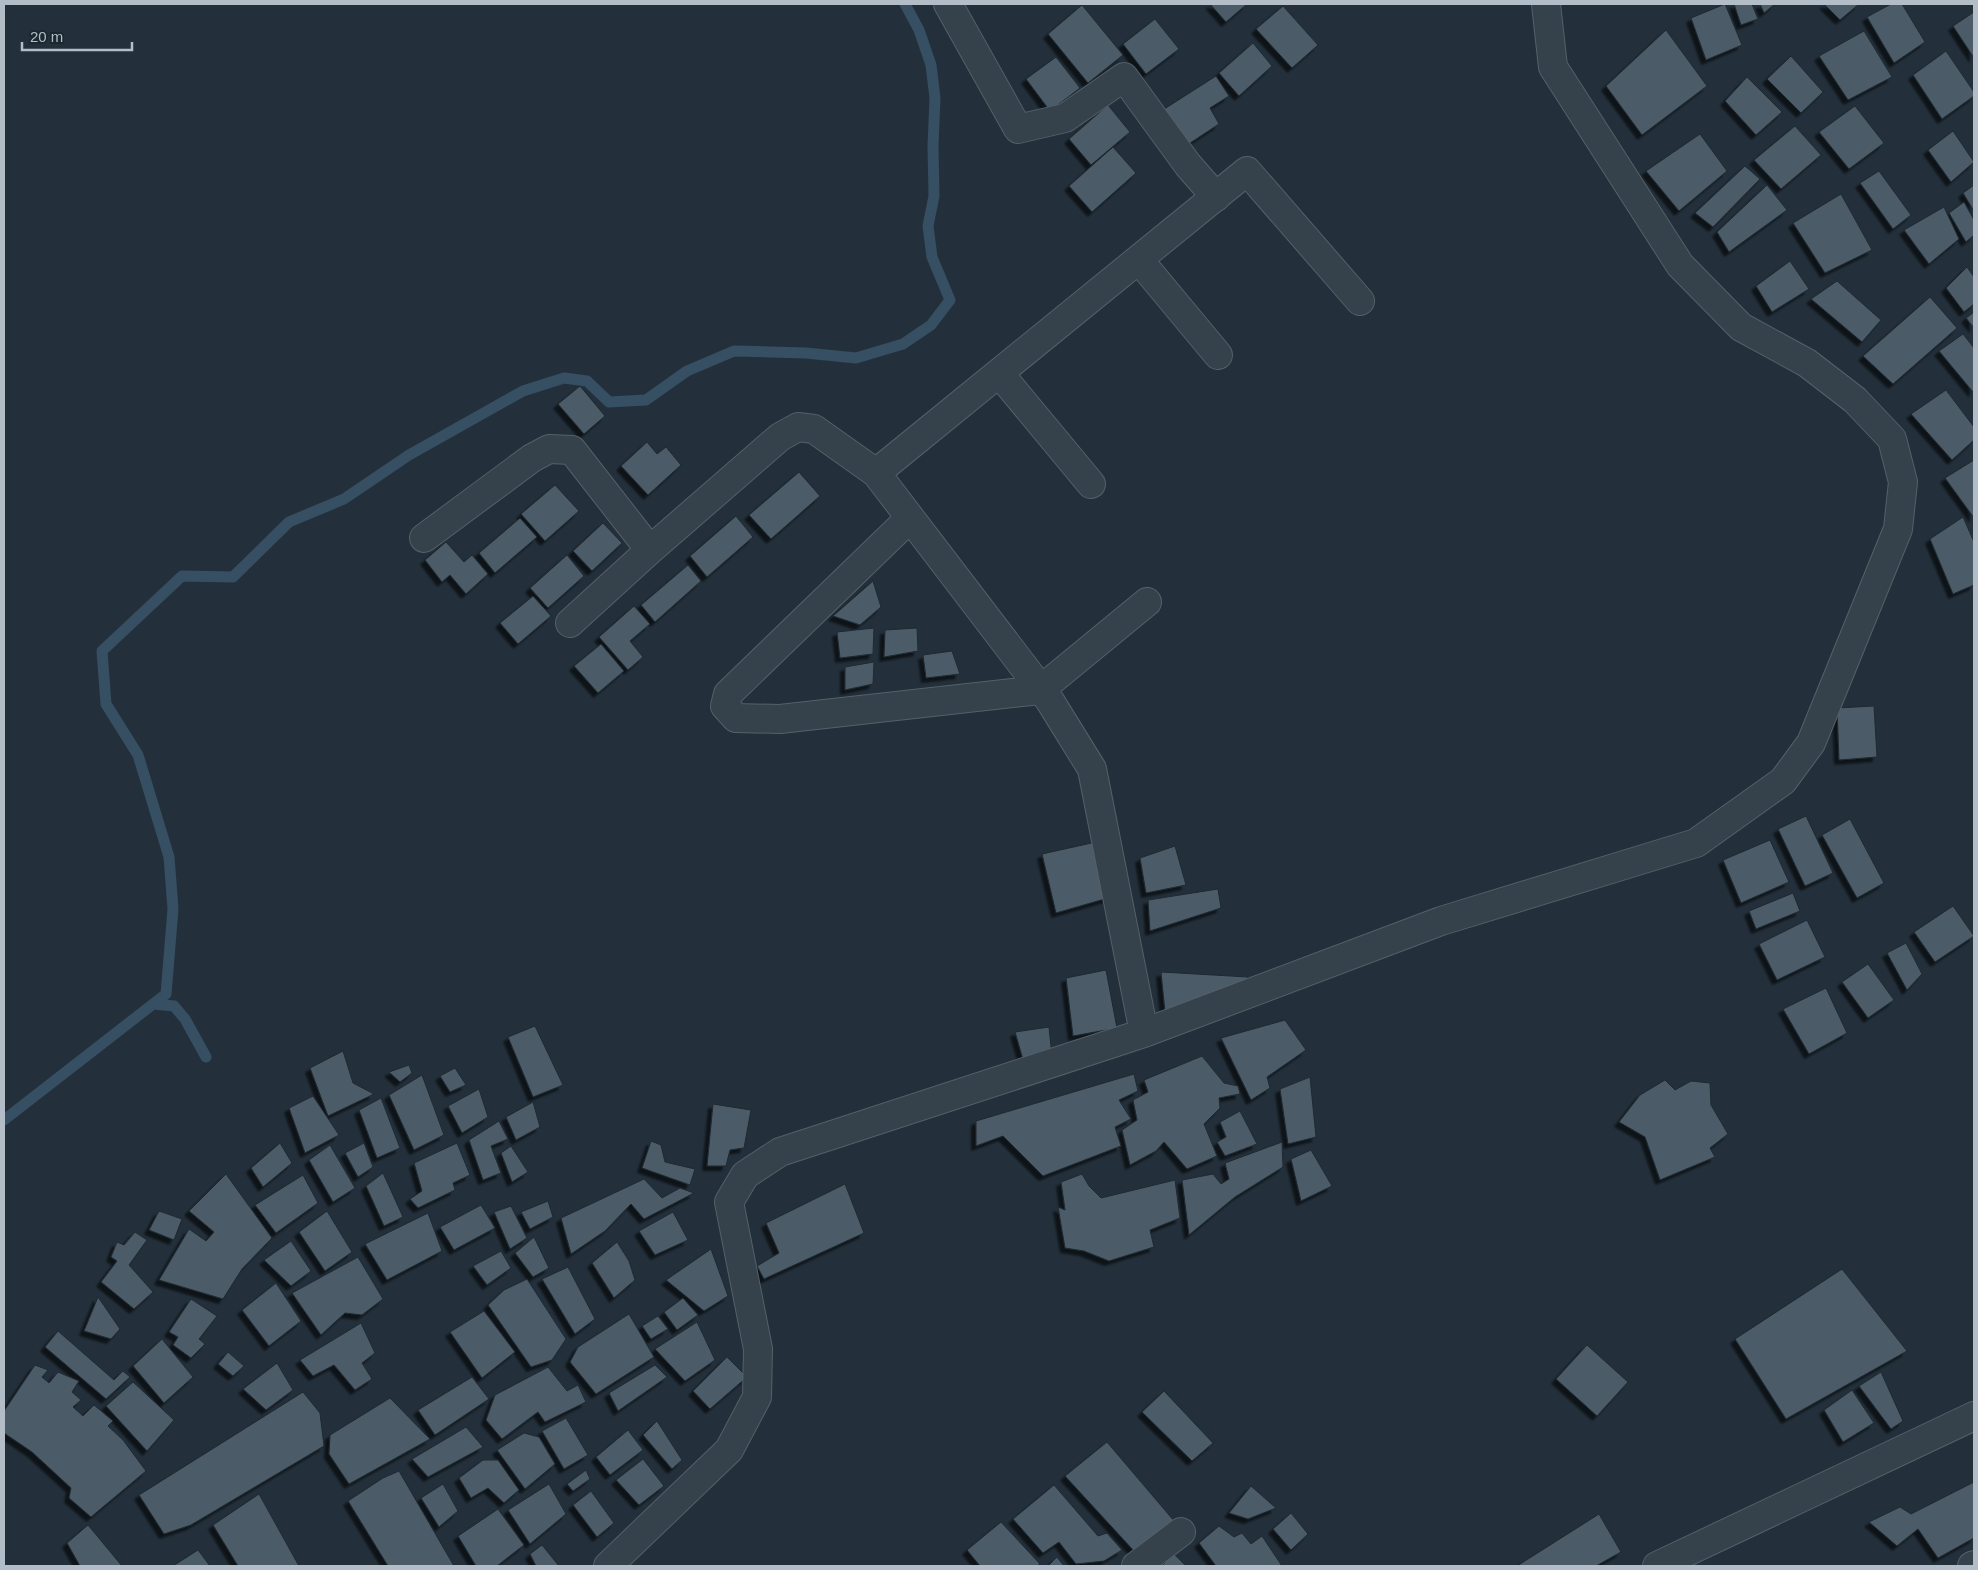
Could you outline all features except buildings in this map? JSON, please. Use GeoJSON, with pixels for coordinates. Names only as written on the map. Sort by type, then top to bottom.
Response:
{"type":"FeatureCollection","features":[{"type":"Feature","properties":{"kind":"street"},"geometry":{"type":"LineString","coordinates":[[948,4],[1018,129],[1065,118],[1124,77],[1188,166],[1216,197]]}},
{"type":"Feature","properties":{"kind":"street"},"geometry":{"type":"LineString","coordinates":[[608,1566],[729,1450],[757,1397],[758,1350],[729,1202],[745,1175],[780,1152],[1144,1033],[1441,921],[1696,843],[1784,781],[1811,743],[1898,529],[1902,482],[1892,438],[1855,400],[1807,363],[1741,327],[1680,265],[1553,67],[1546,4]]}},
{"type":"Feature","properties":{"kind":"street"},"geometry":{"type":"LineString","coordinates":[[876,473],[1247,171],[1360,301]]}},
{"type":"Feature","properties":{"kind":"street"},"geometry":{"type":"LineString","coordinates":[[1139,260],[1218,355]]}},
{"type":"Feature","properties":{"kind":"street"},"geometry":{"type":"LineString","coordinates":[[999,373],[1091,484]]}},
{"type":"Feature","properties":{"kind":"street"},"geometry":{"type":"LineString","coordinates":[[570,623],[650,550],[780,437],[798,427],[814,429],[876,473],[1050,701],[1092,769],[1144,1033]]}},
{"type":"Feature","properties":{"kind":"street"},"geometry":{"type":"LineString","coordinates":[[424,538],[532,458],[549,449],[572,450],[650,550]]}},
{"type":"Feature","properties":{"kind":"street"},"geometry":{"type":"LineString","coordinates":[[910,518],[728,694],[725,706],[736,718],[780,719],[1040,690],[1148,602]]}},
{"type":"Feature","properties":{"kind":"street"},"geometry":{"type":"LineString","coordinates":[[1656,1566],[1974,1416]]}},
{"type":"Feature","properties":{"kind":"street"},"geometry":{"type":"LineString","coordinates":[[1136,1566],[1181,1532]]}},
{"type":"Feature","properties":{"kind":"waterway"},"geometry":{"type":"LineString","coordinates":[[4,1120],[166,994],[173,909],[169,857],[138,755],[106,704],[102,651],[182,576],[233,577],[289,522],[344,499],[409,455],[523,391],[564,378],[587,381],[609,402],[646,400],[687,371],[734,351],[806,353],[856,358],[903,344],[931,325],[950,300],[932,257],[928,226],[934,196],[933,146],[935,98],[931,65],[919,30],[905,4]]}},
{"type":"Feature","properties":{"kind":"waterway"},"geometry":{"type":"LineString","coordinates":[[153,1004],[174,1006],[185,1019],[206,1057]]}}]}
